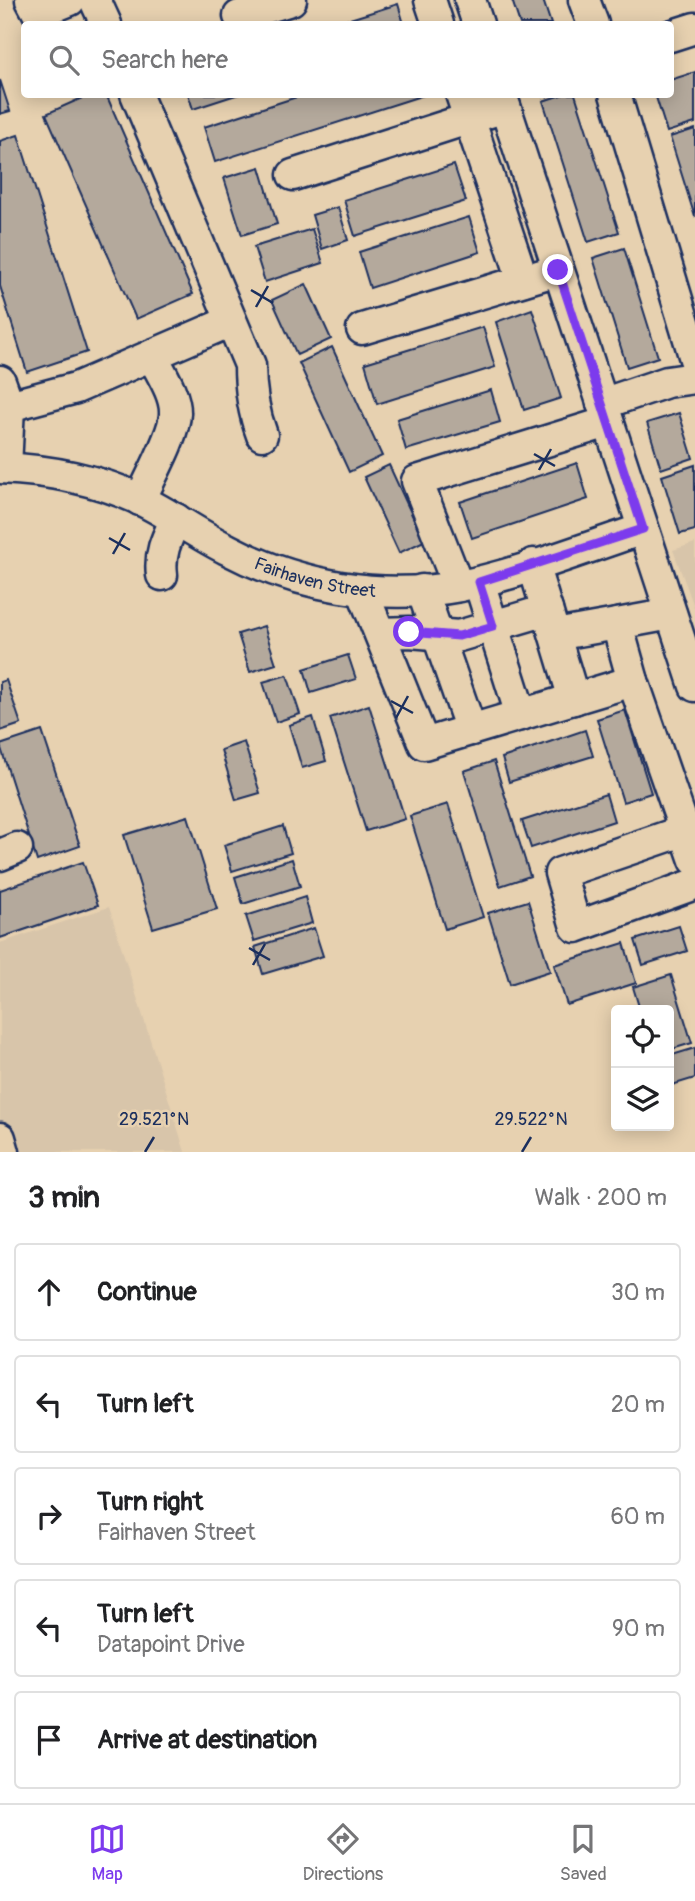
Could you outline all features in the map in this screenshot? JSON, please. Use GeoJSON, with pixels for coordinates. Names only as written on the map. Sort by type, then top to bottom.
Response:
{"type":"FeatureCollection","features":[{"type":"Feature","properties":{"kind":"street"},"geometry":{"type":"LineString","coordinates":[[31,0],[38,13],[70,0]]}},
{"type":"Feature","properties":{"kind":"street"},"geometry":{"type":"LineString","coordinates":[[95,0],[106,21]]}},
{"type":"Feature","properties":{"kind":"street"},"geometry":{"type":"LineString","coordinates":[[239,16],[291,0]]}},
{"type":"Feature","properties":{"kind":"street"},"geometry":{"type":"LineString","coordinates":[[430,0],[437,21]]}},
{"type":"Feature","properties":{"kind":"street"},"geometry":{"type":"LineString","coordinates":[[470,0],[477,21]]}},
{"type":"Feature","properties":{"kind":"street"},"geometry":{"type":"LineString","coordinates":[[584,0],[592,21]]}},
{"type":"Feature","properties":{"kind":"street"},"geometry":{"type":"LineString","coordinates":[[674,35],[695,28]]}},
{"type":"Feature","properties":{"kind":"street"},"geometry":{"type":"LineString","coordinates":[[137,98],[220,325],[250,365],[253,411],[262,435]]}},
{"type":"Feature","properties":{"kind":"street"},"geometry":{"type":"LineString","coordinates":[[616,98],[695,359]]}},
{"type":"Feature","properties":{"kind":"street"},"geometry":{"type":"LineString","coordinates":[[293,174],[465,106],[503,101],[694,677]]}},
{"type":"Feature","properties":{"kind":"street"},"geometry":{"type":"LineString","coordinates":[[465,106],[523,280]]}},
{"type":"Feature","properties":{"kind":"street"},"geometry":{"type":"LineString","coordinates":[[362,329],[558,270]]}},
{"type":"Feature","properties":{"kind":"street"},"geometry":{"type":"LineString","coordinates":[[3,468],[5,394],[76,388],[220,325]]}},
{"type":"Feature","properties":{"kind":"street"},"geometry":{"type":"LineString","coordinates":[[140,500],[170,432],[175,413],[172,397],[152,355]]}},
{"type":"Feature","properties":{"kind":"street"},"geometry":{"type":"LineString","coordinates":[[521,715],[493,626],[468,584],[417,481],[605,413],[667,382],[695,378]]}},
{"type":"Feature","properties":{"kind":"street","name":"Fairhaven Street"},"geometry":{"type":"LineString","coordinates":[[3,468],[63,474],[99,484],[140,500],[226,549],[260,565],[332,586],[362,590],[422,590],[468,584],[643,529]]}},
{"type":"Feature","properties":{"kind":"street"},"geometry":{"type":"LineString","coordinates":[[162,575],[160,563],[163,546],[176,519]]}},
{"type":"Feature","properties":{"kind":"street"},"geometry":{"type":"LineString","coordinates":[[533,564],[574,699]]}},
{"type":"Feature","properties":{"kind":"street"},"geometry":{"type":"LineString","coordinates":[[362,590],[424,744],[633,681]]}},
{"type":"Feature","properties":{"kind":"street"},"geometry":{"type":"LineString","coordinates":[[422,590],[471,730]]}},
{"type":"Feature","properties":{"kind":"street"},"geometry":{"type":"LineString","coordinates":[[380,633],[459,636],[493,626],[617,624],[671,614]]}},
{"type":"Feature","properties":{"kind":"street"},"geometry":{"type":"LineString","coordinates":[[617,624],[633,681],[695,860]]}},
{"type":"Feature","properties":{"kind":"street"},"geometry":{"type":"LineString","coordinates":[[685,830],[560,873],[576,927],[695,884]]}},
{"type":"Feature","properties":{"kind":"street"},"geometry":{"type":"LineString","coordinates":[[0,1138],[4,1152]]}},
{"type":"Feature","properties":{"kind":"shaded area"},"geometry":{"type":"Polygon","coordinates":[[[695,543],[695,609],[673,550],[695,543]]]}},
{"type":"Feature","properties":{"kind":"shaded area"},"geometry":{"type":"Polygon","coordinates":[[[109,907],[185,1152],[0,1152],[0,943],[109,907]]]}},
{"type":"Feature","properties":{"kind":"building"},"geometry":{"type":"Polygon","coordinates":[[[512,0],[543,0],[550,21],[519,21],[512,0]]]}},
{"type":"Feature","properties":{"kind":"building"},"geometry":{"type":"Polygon","coordinates":[[[398,4],[403,21],[344,21],[398,4]]]}},
{"type":"Feature","properties":{"kind":"building"},"geometry":{"type":"Polygon","coordinates":[[[695,72],[695,123],[667,132],[656,98],[674,98],[674,79],[695,72]]]}},
{"type":"Feature","properties":{"kind":"building"},"geometry":{"type":"Polygon","coordinates":[[[0,80],[10,111],[0,114],[0,80]]]}},
{"type":"Feature","properties":{"kind":"building"},"geometry":{"type":"Polygon","coordinates":[[[82,98],[108,98],[193,294],[136,319],[46,114],[82,98]]]}},
{"type":"Feature","properties":{"kind":"building"},"geometry":{"type":"Polygon","coordinates":[[[189,98],[227,98],[193,109],[189,98]]]}},
{"type":"Feature","properties":{"kind":"building"},"geometry":{"type":"Polygon","coordinates":[[[294,98],[415,98],[215,162],[204,127],[294,98]]]}},
{"type":"Feature","properties":{"kind":"building"},"geometry":{"type":"Polygon","coordinates":[[[552,98],[576,98],[619,232],[588,242],[543,101],[552,98]]]}},
{"type":"Feature","properties":{"kind":"building"},"geometry":{"type":"Polygon","coordinates":[[[695,129],[695,217],[670,137],[695,129]]]}},
{"type":"Feature","properties":{"kind":"building"},"geometry":{"type":"Polygon","coordinates":[[[18,135],[87,352],[27,372],[0,286],[0,141],[18,135]]]}},
{"type":"Feature","properties":{"kind":"building"},"geometry":{"type":"Polygon","coordinates":[[[454,165],[466,201],[355,236],[344,200],[454,165]]]}},
{"type":"Feature","properties":{"kind":"building"},"geometry":{"type":"Polygon","coordinates":[[[260,167],[277,224],[242,235],[224,178],[260,167]]]}},
{"type":"Feature","properties":{"kind":"building"},"geometry":{"type":"Polygon","coordinates":[[[338,207],[348,240],[322,249],[312,215],[338,207]]]}},
{"type":"Feature","properties":{"kind":"building"},"geometry":{"type":"Polygon","coordinates":[[[469,217],[480,252],[370,288],[359,252],[469,217]]]}},
{"type":"Feature","properties":{"kind":"building"},"geometry":{"type":"Polygon","coordinates":[[[312,229],[323,263],[265,282],[254,247],[312,229]]]}},
{"type":"Feature","properties":{"kind":"building"},"geometry":{"type":"Polygon","coordinates":[[[624,248],[658,357],[627,367],[593,258],[624,248]]]}},
{"type":"Feature","properties":{"kind":"building"},"geometry":{"type":"Polygon","coordinates":[[[306,284],[331,339],[297,355],[272,300],[306,284]]]}},
{"type":"Feature","properties":{"kind":"building"},"geometry":{"type":"Polygon","coordinates":[[[532,309],[561,398],[524,410],[496,322],[532,309]]]}},
{"type":"Feature","properties":{"kind":"building"},"geometry":{"type":"Polygon","coordinates":[[[483,327],[495,367],[377,404],[365,363],[483,327]]]}},
{"type":"Feature","properties":{"kind":"building"},"geometry":{"type":"Polygon","coordinates":[[[332,347],[382,456],[349,472],[299,363],[332,347]]]}},
{"type":"Feature","properties":{"kind":"building"},"geometry":{"type":"Polygon","coordinates":[[[491,390],[500,422],[406,450],[397,419],[491,390]]]}},
{"type":"Feature","properties":{"kind":"building"},"geometry":{"type":"Polygon","coordinates":[[[679,413],[693,458],[661,469],[647,423],[679,413]]]}},
{"type":"Feature","properties":{"kind":"building"},"geometry":{"type":"Polygon","coordinates":[[[577,463],[588,499],[472,538],[460,502],[577,463]]]}},
{"type":"Feature","properties":{"kind":"building"},"geometry":{"type":"Polygon","coordinates":[[[389,465],[424,541],[399,553],[364,477],[389,465]]]}},
{"type":"Feature","properties":{"kind":"building"},"geometry":{"type":"Polygon","coordinates":[[[695,465],[695,530],[680,534],[662,476],[695,465]]]}},
{"type":"Feature","properties":{"kind":"building"},"geometry":{"type":"Polygon","coordinates":[[[264,626],[276,664],[250,672],[238,634],[264,626]]]}},
{"type":"Feature","properties":{"kind":"building"},"geometry":{"type":"Polygon","coordinates":[[[348,655],[356,679],[311,693],[304,669],[348,655]]]}},
{"type":"Feature","properties":{"kind":"building"},"geometry":{"type":"Polygon","coordinates":[[[287,675],[300,714],[276,722],[263,682],[287,675]]]}},
{"type":"Feature","properties":{"kind":"building"},"geometry":{"type":"Polygon","coordinates":[[[6,680],[21,724],[0,731],[0,682],[6,680]]]}},
{"type":"Feature","properties":{"kind":"building"},"geometry":{"type":"Polygon","coordinates":[[[369,705],[405,819],[366,831],[330,718],[369,705]]]}},
{"type":"Feature","properties":{"kind":"building"},"geometry":{"type":"Polygon","coordinates":[[[625,710],[651,793],[623,802],[597,719],[625,710]]]}},
{"type":"Feature","properties":{"kind":"building"},"geometry":{"type":"Polygon","coordinates":[[[313,717],[326,761],[302,768],[289,725],[313,717]]]}},
{"type":"Feature","properties":{"kind":"building"},"geometry":{"type":"Polygon","coordinates":[[[585,730],[593,756],[509,782],[502,758],[585,730]]]}},
{"type":"Feature","properties":{"kind":"building"},"geometry":{"type":"Polygon","coordinates":[[[42,731],[80,846],[37,861],[0,745],[42,731]]]}},
{"type":"Feature","properties":{"kind":"building"},"geometry":{"type":"Polygon","coordinates":[[[244,742],[260,793],[236,800],[221,750],[244,742]]]}},
{"type":"Feature","properties":{"kind":"building"},"geometry":{"type":"Polygon","coordinates":[[[494,761],[530,876],[500,886],[464,771],[494,761]]]}},
{"type":"Feature","properties":{"kind":"building"},"geometry":{"type":"Polygon","coordinates":[[[606,794],[614,821],[531,848],[522,821],[606,794]]]}},
{"type":"Feature","properties":{"kind":"building"},"geometry":{"type":"Polygon","coordinates":[[[448,804],[483,917],[445,929],[410,816],[448,804]]]}},
{"type":"Feature","properties":{"kind":"building"},"geometry":{"type":"Polygon","coordinates":[[[188,816],[217,909],[153,928],[124,835],[188,816]]]}},
{"type":"Feature","properties":{"kind":"building"},"geometry":{"type":"Polygon","coordinates":[[[283,826],[291,853],[232,871],[224,845],[283,826]]]}},
{"type":"Feature","properties":{"kind":"building"},"geometry":{"type":"Polygon","coordinates":[[[292,859],[300,886],[243,904],[235,877],[292,859]]]}},
{"type":"Feature","properties":{"kind":"building"},"geometry":{"type":"Polygon","coordinates":[[[83,862],[98,905],[0,938],[0,890],[83,862]]]}},
{"type":"Feature","properties":{"kind":"building"},"geometry":{"type":"Polygon","coordinates":[[[305,897],[312,923],[254,941],[246,916],[305,897]]]}},
{"type":"Feature","properties":{"kind":"building"},"geometry":{"type":"Polygon","coordinates":[[[528,901],[550,971],[510,984],[488,913],[528,901]]]}},
{"type":"Feature","properties":{"kind":"building"},"geometry":{"type":"Polygon","coordinates":[[[679,926],[687,951],[643,965],[635,940],[679,926]]]}},
{"type":"Feature","properties":{"kind":"building"},"geometry":{"type":"Polygon","coordinates":[[[314,928],[323,956],[263,974],[255,947],[314,928]]]}},
{"type":"Feature","properties":{"kind":"building"},"geometry":{"type":"Polygon","coordinates":[[[624,943],[636,983],[567,1005],[554,965],[624,943]]]}},
{"type":"Feature","properties":{"kind":"building"},"geometry":{"type":"Polygon","coordinates":[[[671,975],[692,1043],[674,1048],[674,1005],[638,1005],[633,987],[671,975]]]}},
{"type":"Feature","properties":{"kind":"building"},"geometry":{"type":"Polygon","coordinates":[[[695,1048],[695,1078],[674,1084],[674,1054],[695,1048]]]}},
{"type":"Feature","properties":{"kind":"route"},"geometry":{"type":"LineString","coordinates":[[409,632],[459,636],[493,626],[479,582],[643,529],[558,270]]}}]}
